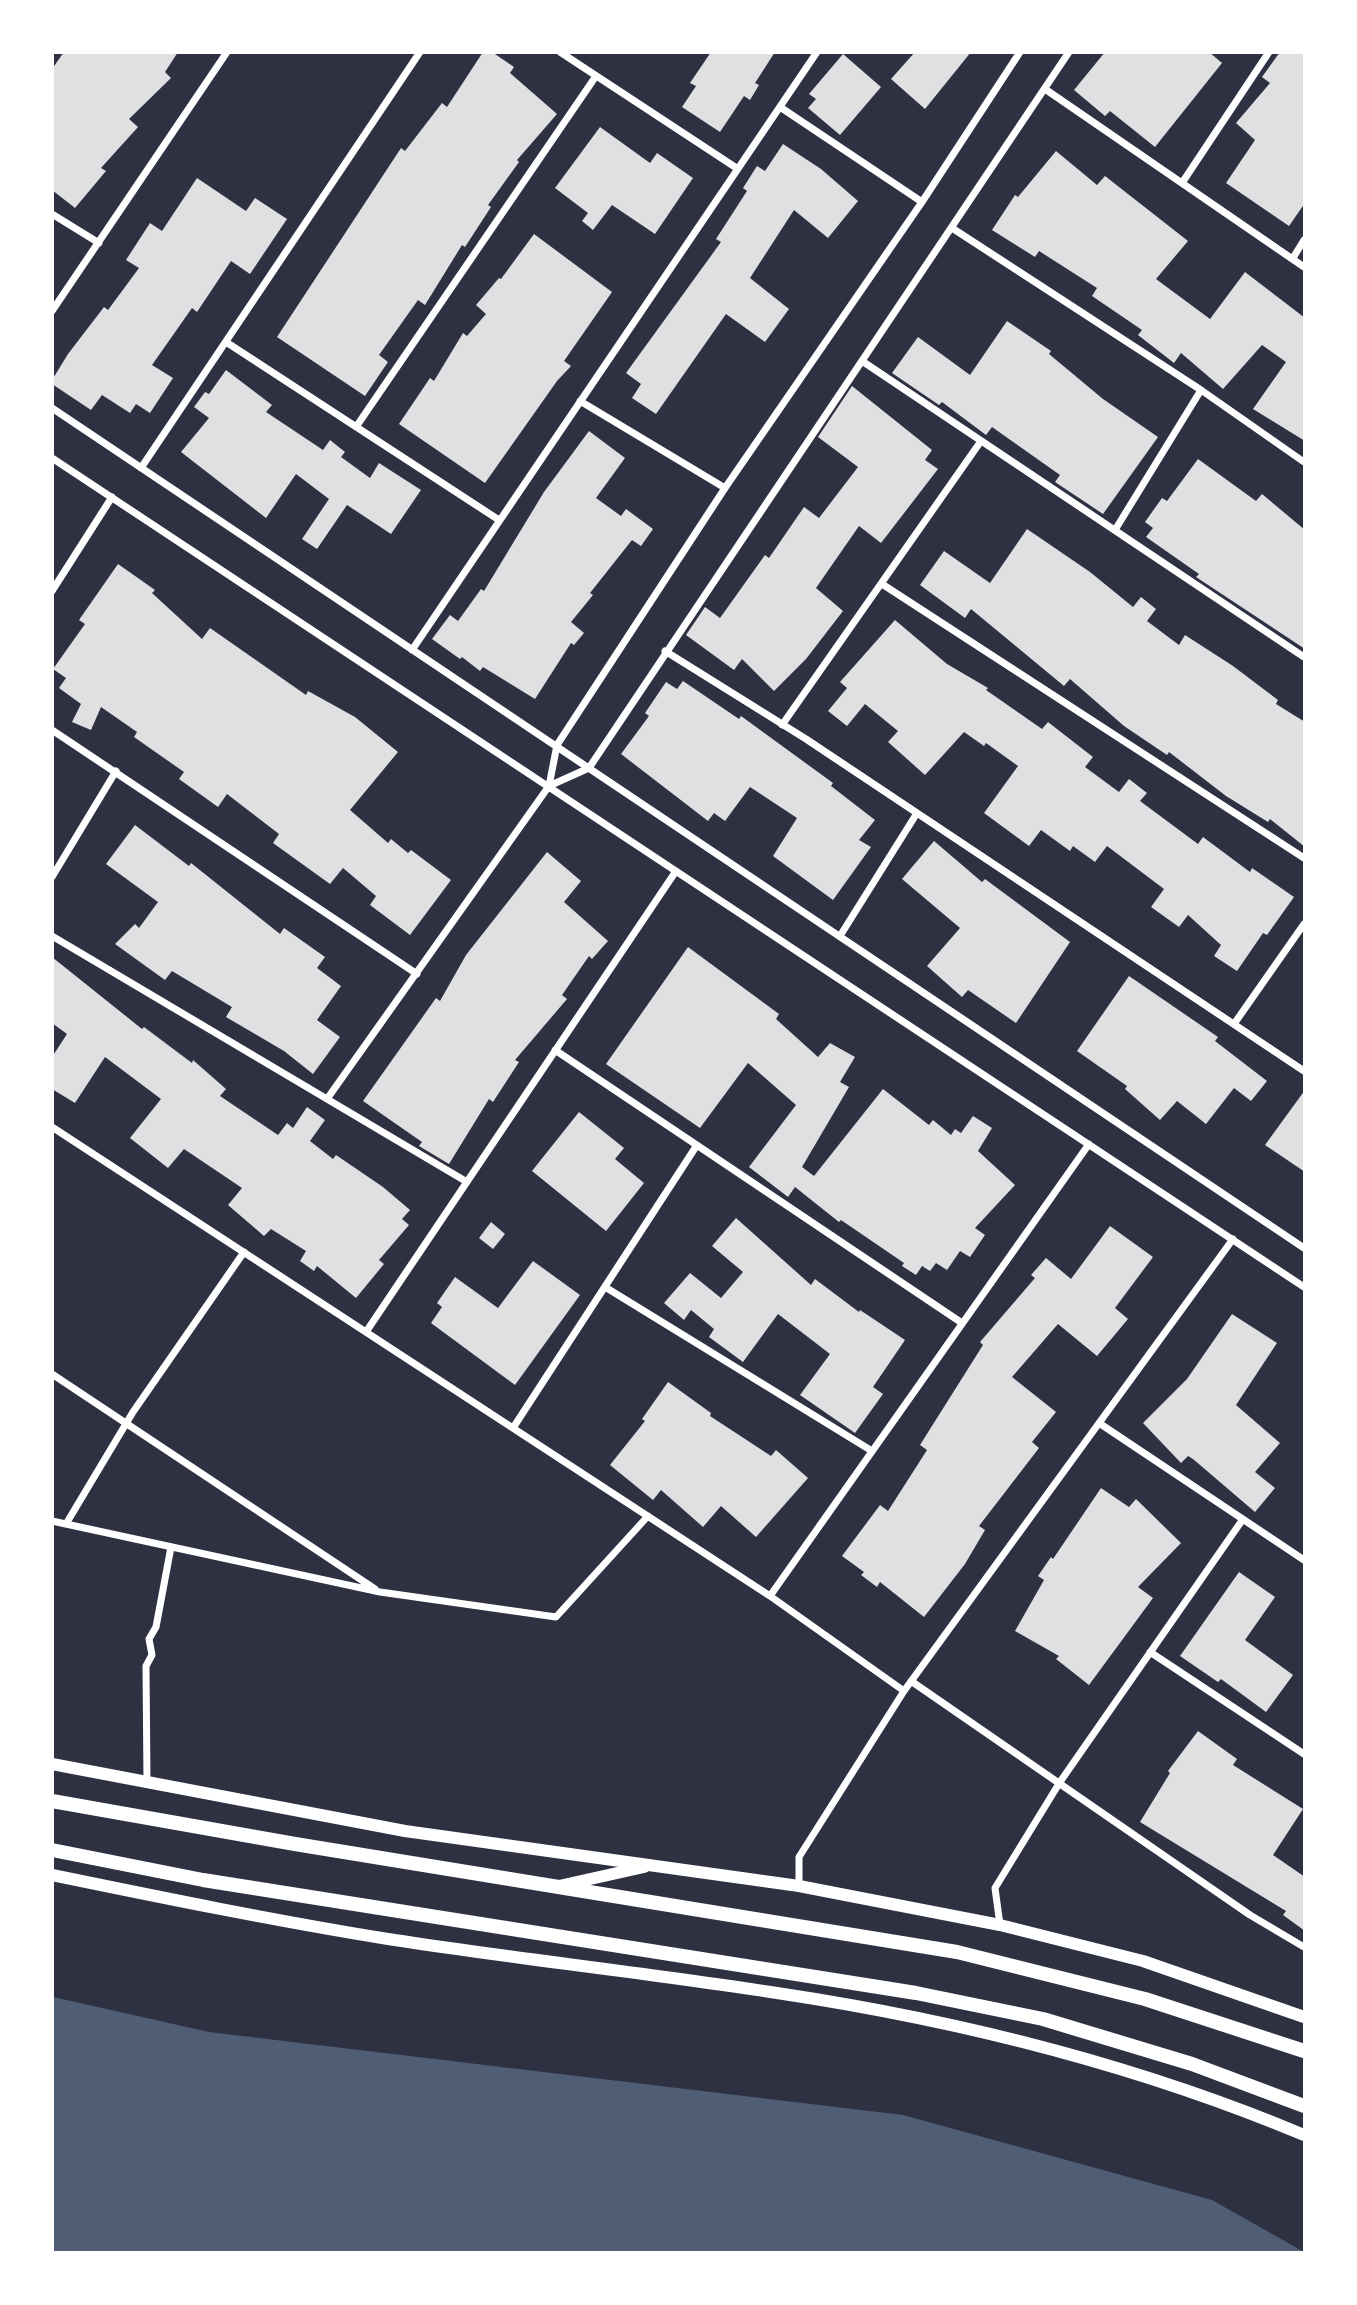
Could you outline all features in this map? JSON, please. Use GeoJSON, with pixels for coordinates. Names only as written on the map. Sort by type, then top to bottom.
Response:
{"type":"FeatureCollection","features":[{"type":"Feature","properties":{"kind":"main road"},"geometry":{"type":"LineString","coordinates":[[52,1764],[405,1831],[799,1886],[1000,1925],[1143,1961],[1272,2003],[1304,2017]]}},
{"type":"Feature","properties":{"kind":"main road"},"geometry":{"type":"LineString","coordinates":[[52,1801],[957,1952],[1145,1999],[1304,2051]]}},
{"type":"Feature","properties":{"kind":"main road"},"geometry":{"type":"LineString","coordinates":[[52,1850],[204,1880],[916,1993],[1044,2019],[1192,2064],[1304,2106]]}},
{"type":"Feature","properties":{"kind":"main road"},"geometry":{"type":"LineString","coordinates":[[555,1887],[651,1865]]}},
{"type":"Feature","properties":{"kind":"main road"},"geometry":{"type":"LineString","coordinates":[[52,1875],[387,1938],[781,1994],[975,2031],[1112,2066],[1233,2105],[1304,2135]]}},
{"type":"Feature","properties":{"kind":"street"},"geometry":{"type":"LineString","coordinates":[[52,311],[227,52]]}},
{"type":"Feature","properties":{"kind":"street"},"geometry":{"type":"LineString","coordinates":[[141,468],[420,52]]}},
{"type":"Feature","properties":{"kind":"street"},"geometry":{"type":"LineString","coordinates":[[560,52],[738,169]]}},
{"type":"Feature","properties":{"kind":"street"},"geometry":{"type":"LineString","coordinates":[[412,650],[817,52]]}},
{"type":"Feature","properties":{"kind":"street"},"geometry":{"type":"LineString","coordinates":[[327,1099],[549,786],[557,745],[725,488],[922,202],[1020,52]]}},
{"type":"Feature","properties":{"kind":"street"},"geometry":{"type":"LineString","coordinates":[[549,786],[589,768],[664,651],[1069,52]]}},
{"type":"Feature","properties":{"kind":"street"},"geometry":{"type":"LineString","coordinates":[[1182,183],[1269,52]]}},
{"type":"Feature","properties":{"kind":"street"},"geometry":{"type":"LineString","coordinates":[[356,427],[596,76]]}},
{"type":"Feature","properties":{"kind":"street"},"geometry":{"type":"LineString","coordinates":[[1045,89],[1304,267]]}},
{"type":"Feature","properties":{"kind":"street"},"geometry":{"type":"LineString","coordinates":[[780,107],[922,202]]}},
{"type":"Feature","properties":{"kind":"street"},"geometry":{"type":"LineString","coordinates":[[52,214],[99,243]]}},
{"type":"Feature","properties":{"kind":"street"},"geometry":{"type":"LineString","coordinates":[[952,228],[1201,390],[1304,462]]}},
{"type":"Feature","properties":{"kind":"street"},"geometry":{"type":"LineString","coordinates":[[1293,258],[1304,240]]}},
{"type":"Feature","properties":{"kind":"street"},"geometry":{"type":"LineString","coordinates":[[226,342],[499,520]]}},
{"type":"Feature","properties":{"kind":"street"},"geometry":{"type":"LineString","coordinates":[[862,361],[1304,657]]}},
{"type":"Feature","properties":{"kind":"street"},"geometry":{"type":"LineString","coordinates":[[1115,530],[1201,390]]}},
{"type":"Feature","properties":{"kind":"street"},"geometry":{"type":"LineString","coordinates":[[580,401],[725,488]]}},
{"type":"Feature","properties":{"kind":"street"},"geometry":{"type":"LineString","coordinates":[[52,408],[1304,1248]]}},
{"type":"Feature","properties":{"kind":"street"},"geometry":{"type":"LineString","coordinates":[[782,725],[981,441]]}},
{"type":"Feature","properties":{"kind":"street"},"geometry":{"type":"LineString","coordinates":[[52,458],[1304,1287]]}},
{"type":"Feature","properties":{"kind":"street"},"geometry":{"type":"LineString","coordinates":[[52,591],[112,497]]}},
{"type":"Feature","properties":{"kind":"street"},"geometry":{"type":"LineString","coordinates":[[882,584],[1304,858]]}},
{"type":"Feature","properties":{"kind":"street"},"geometry":{"type":"LineString","coordinates":[[664,651],[917,813],[1304,1072]]}},
{"type":"Feature","properties":{"kind":"street"},"geometry":{"type":"LineString","coordinates":[[52,730],[417,974]]}},
{"type":"Feature","properties":{"kind":"street"},"geometry":{"type":"LineString","coordinates":[[52,877],[116,771]]}},
{"type":"Feature","properties":{"kind":"street"},"geometry":{"type":"LineString","coordinates":[[840,936],[917,813]]}},
{"type":"Feature","properties":{"kind":"street"},"geometry":{"type":"LineString","coordinates":[[366,1332],[676,871]]}},
{"type":"Feature","properties":{"kind":"street"},"geometry":{"type":"LineString","coordinates":[[1234,1024],[1304,924]]}},
{"type":"Feature","properties":{"kind":"street"},"geometry":{"type":"LineString","coordinates":[[52,936],[467,1182]]}},
{"type":"Feature","properties":{"kind":"street"},"geometry":{"type":"LineString","coordinates":[[555,1050],[962,1323]]}},
{"type":"Feature","properties":{"kind":"street"},"geometry":{"type":"LineString","coordinates":[[52,1127],[770,1596],[904,1691]]}},
{"type":"Feature","properties":{"kind":"street"},"geometry":{"type":"LineString","coordinates":[[770,1596],[1089,1144]]}},
{"type":"Feature","properties":{"kind":"street"},"geometry":{"type":"LineString","coordinates":[[513,1428],[697,1145]]}},
{"type":"Feature","properties":{"kind":"street"},"geometry":{"type":"LineString","coordinates":[[799,1886],[799,1857],[904,1691],[1233,1239]]}},
{"type":"Feature","properties":{"kind":"street"},"geometry":{"type":"LineString","coordinates":[[66,1524],[126,1424],[244,1252]]}},
{"type":"Feature","properties":{"kind":"street"},"geometry":{"type":"LineString","coordinates":[[605,1287],[872,1451]]}},
{"type":"Feature","properties":{"kind":"street"},"geometry":{"type":"LineString","coordinates":[[52,1374],[380,1592]]}},
{"type":"Feature","properties":{"kind":"street"},"geometry":{"type":"LineString","coordinates":[[1099,1423],[1304,1560]]}},
{"type":"Feature","properties":{"kind":"street"},"geometry":{"type":"LineString","coordinates":[[52,1521],[380,1592],[556,1617],[648,1516]]}},
{"type":"Feature","properties":{"kind":"street"},"geometry":{"type":"LineString","coordinates":[[1000,1925],[995,1888],[1060,1782],[1242,1519]]}},
{"type":"Feature","properties":{"kind":"street"},"geometry":{"type":"LineString","coordinates":[[147,1783],[146,1666],[152,1655],[149,1639],[156,1627],[172,1547]]}},
{"type":"Feature","properties":{"kind":"street"},"geometry":{"type":"LineString","coordinates":[[1150,1652],[1304,1754]]}},
{"type":"Feature","properties":{"kind":"street"},"geometry":{"type":"LineString","coordinates":[[911,1681],[1250,1915],[1304,1947]]}},
{"type":"Feature","properties":{"kind":"water"},"geometry":{"type":"Polygon","coordinates":[[[53,1997],[209,2032],[903,2115],[1212,2200],[1304,2252],[53,2252],[53,1997]]]}},
{"type":"Feature","properties":{"kind":"building"},"geometry":{"type":"Polygon","coordinates":[[[64,52],[178,52],[165,72],[171,78],[129,119],[138,127],[101,168],[106,171],[75,208],[52,190],[52,69],[64,52]]]}},
{"type":"Feature","properties":{"kind":"building"},"geometry":{"type":"Polygon","coordinates":[[[483,52],[492,52],[514,67],[510,73],[557,114],[517,160],[519,162],[488,205],[491,207],[465,247],[462,245],[425,305],[418,300],[379,355],[388,362],[365,396],[277,337],[401,148],[405,151],[442,103],[447,107],[483,52]]]}},
{"type":"Feature","properties":{"kind":"building"},"geometry":{"type":"Polygon","coordinates":[[[711,52],[775,52],[755,83],[759,85],[750,100],[744,96],[720,132],[682,107],[696,86],[690,83],[711,52]]]}},
{"type":"Feature","properties":{"kind":"building"},"geometry":{"type":"Polygon","coordinates":[[[915,52],[971,52],[925,109],[891,79],[915,52]]]}},
{"type":"Feature","properties":{"kind":"building"},"geometry":{"type":"Polygon","coordinates":[[[1105,52],[1209,52],[1222,63],[1155,147],[1110,111],[1105,116],[1074,90],[1105,52]]]}},
{"type":"Feature","properties":{"kind":"building"},"geometry":{"type":"Polygon","coordinates":[[[1280,52],[1305,52],[1305,203],[1289,226],[1226,183],[1255,140],[1236,123],[1270,83],[1262,77],[1280,52]]]}},
{"type":"Feature","properties":{"kind":"building"},"geometry":{"type":"Polygon","coordinates":[[[843,54],[881,87],[840,135],[808,108],[816,99],[809,94],[843,54]]]}},
{"type":"Feature","properties":{"kind":"building"},"geometry":{"type":"Polygon","coordinates":[[[600,127],[650,163],[657,153],[693,178],[655,234],[612,205],[593,230],[582,221],[588,213],[555,188],[600,127]]]}},
{"type":"Feature","properties":{"kind":"building"},"geometry":{"type":"Polygon","coordinates":[[[783,144],[821,169],[858,201],[828,238],[794,210],[750,278],[789,309],[765,342],[726,314],[656,414],[632,398],[641,384],[626,373],[721,242],[716,239],[747,191],[743,188],[757,166],[765,171],[783,144]]]}},
{"type":"Feature","properties":{"kind":"building"},"geometry":{"type":"Polygon","coordinates":[[[1056,151],[1097,185],[1105,176],[1188,241],[1156,279],[1210,319],[1245,272],[1305,318],[1305,441],[1253,409],[1286,362],[1262,345],[1223,389],[1181,353],[1174,363],[1138,335],[1142,330],[1092,296],[1097,288],[1039,251],[1035,257],[992,230],[1015,195],[1018,197],[1056,151]]]}},
{"type":"Feature","properties":{"kind":"building"},"geometry":{"type":"Polygon","coordinates":[[[197,178],[246,211],[255,198],[287,219],[250,274],[231,261],[197,312],[192,308],[152,365],[173,378],[150,413],[136,404],[130,413],[102,395],[91,410],[52,384],[52,380],[104,307],[108,310],[139,268],[126,260],[150,223],[162,231],[197,178]]]}},
{"type":"Feature","properties":{"kind":"building"},"geometry":{"type":"Polygon","coordinates":[[[534,234],[612,292],[564,361],[571,366],[557,381],[485,483],[399,424],[430,378],[434,381],[463,333],[467,336],[486,314],[476,305],[499,278],[501,279],[534,234]]]}},
{"type":"Feature","properties":{"kind":"building"},"geometry":{"type":"Polygon","coordinates":[[[1007,321],[1051,351],[1049,354],[1103,399],[1158,437],[1103,514],[1055,482],[1060,475],[992,427],[986,435],[942,402],[939,405],[892,373],[918,337],[970,375],[1007,321]]]}},
{"type":"Feature","properties":{"kind":"building"},"geometry":{"type":"Polygon","coordinates":[[[226,370],[272,405],[266,412],[323,450],[330,440],[345,452],[341,457],[370,478],[379,463],[421,490],[391,534],[347,505],[317,549],[302,539],[329,499],[296,474],[266,518],[181,452],[209,418],[194,407],[205,392],[209,394],[226,370]]]}},
{"type":"Feature","properties":{"kind":"building"},"geometry":{"type":"Polygon","coordinates":[[[852,386],[932,450],[925,460],[938,469],[881,543],[859,526],[816,588],[843,611],[806,659],[774,691],[742,659],[734,670],[686,635],[705,607],[720,618],[765,555],[769,558],[804,507],[819,518],[858,467],[818,437],[852,386]]]}},
{"type":"Feature","properties":{"kind":"building"},"geometry":{"type":"Polygon","coordinates":[[[589,431],[625,458],[596,498],[621,516],[626,509],[653,529],[641,546],[632,540],[590,593],[593,595],[571,622],[584,633],[574,645],[571,643],[535,699],[483,667],[480,671],[432,639],[450,615],[458,621],[481,589],[484,591],[544,492],[589,431]]]}},
{"type":"Feature","properties":{"kind":"building"},"geometry":{"type":"Polygon","coordinates":[[[1198,459],[1256,501],[1262,494],[1305,530],[1305,649],[1196,577],[1199,574],[1146,537],[1153,528],[1145,522],[1162,498],[1167,501],[1198,459]]]}},
{"type":"Feature","properties":{"kind":"building"},"geometry":{"type":"Polygon","coordinates":[[[1027,529],[1090,572],[1133,607],[1141,597],[1156,609],[1147,621],[1179,645],[1185,635],[1233,666],[1278,700],[1276,704],[1305,722],[1305,847],[1270,819],[1268,822],[1226,796],[1169,752],[1167,755],[1124,726],[1070,679],[1064,686],[971,609],[965,618],[920,585],[944,551],[990,583],[1027,529]]]}},
{"type":"Feature","properties":{"kind":"building"},"geometry":{"type":"Polygon","coordinates":[[[118,564],[155,590],[152,593],[202,639],[210,628],[306,695],[308,691],[355,717],[398,752],[350,810],[388,843],[391,839],[408,853],[411,850],[451,880],[410,935],[370,905],[376,896],[343,868],[330,884],[273,843],[279,834],[227,794],[218,807],[179,779],[184,772],[134,737],[137,732],[101,707],[91,730],[72,722],[81,704],[59,688],[66,678],[53,669],[85,624],[79,620],[118,564]]]}},
{"type":"Feature","properties":{"kind":"building"},"geometry":{"type":"Polygon","coordinates":[[[895,620],[947,664],[988,688],[986,690],[1042,729],[1048,722],[1093,757],[1085,767],[1119,792],[1129,779],[1147,793],[1140,801],[1198,844],[1203,837],[1250,872],[1252,868],[1294,897],[1267,935],[1263,933],[1237,971],[1214,956],[1221,945],[1188,915],[1179,927],[1151,907],[1164,889],[1107,846],[1095,862],[1073,846],[1070,851],[1041,830],[1029,846],[984,813],[1018,766],[986,743],[984,746],[964,732],[925,775],[888,742],[898,731],[865,704],[847,726],[828,711],[847,688],[840,682],[895,620]]]}},
{"type":"Feature","properties":{"kind":"building"},"geometry":{"type":"Polygon","coordinates":[[[683,681],[739,719],[741,716],[833,783],[831,786],[875,820],[859,840],[871,847],[833,900],[773,856],[797,818],[750,787],[725,821],[714,813],[708,821],[621,754],[649,716],[645,713],[666,682],[677,689],[683,681]]]}},
{"type":"Feature","properties":{"kind":"building"},"geometry":{"type":"Polygon","coordinates":[[[135,825],[189,866],[191,863],[280,934],[284,928],[325,957],[317,968],[341,986],[317,1020],[340,1037],[313,1074],[284,1051],[226,1017],[232,1007],[172,971],[165,980],[115,944],[135,924],[139,928],[158,902],[106,864],[135,825]]]}},
{"type":"Feature","properties":{"kind":"building"},"geometry":{"type":"Polygon","coordinates":[[[934,841],[982,882],[985,879],[1070,942],[1016,1023],[968,990],[962,997],[927,966],[960,928],[902,879],[934,841]]]}},
{"type":"Feature","properties":{"kind":"building"},"geometry":{"type":"Polygon","coordinates":[[[547,852],[581,881],[564,902],[608,941],[592,959],[589,956],[562,995],[567,999],[515,1060],[519,1062],[493,1102],[489,1099],[449,1164],[419,1146],[422,1142],[363,1101],[436,998],[440,1001],[466,955],[547,852]]]}},
{"type":"Feature","properties":{"kind":"building"},"geometry":{"type":"Polygon","coordinates":[[[688,947],[779,1014],[776,1019],[818,1057],[830,1043],[855,1057],[840,1082],[849,1087],[802,1167],[814,1176],[883,1089],[929,1125],[933,1120],[951,1135],[955,1129],[961,1133],[973,1116],[992,1128],[978,1151],[1015,1185],[975,1228],[985,1235],[970,1257],[960,1251],[947,1270],[936,1263],[930,1271],[922,1266],[916,1275],[902,1266],[904,1263],[841,1220],[839,1222],[795,1187],[788,1197],[749,1167],[796,1105],[748,1063],[700,1128],[606,1064],[688,947]]]}},
{"type":"Feature","properties":{"kind":"building"},"geometry":{"type":"Polygon","coordinates":[[[52,957],[142,1029],[144,1027],[192,1063],[193,1060],[226,1089],[220,1096],[278,1135],[287,1123],[293,1128],[307,1107],[325,1120],[310,1141],[333,1159],[336,1155],[383,1187],[410,1210],[402,1219],[409,1225],[379,1260],[384,1264],[356,1298],[317,1266],[314,1271],[300,1261],[306,1251],[271,1229],[264,1236],[228,1205],[242,1188],[184,1149],[168,1168],[130,1138],[161,1099],[105,1057],[75,1103],[52,1089],[52,1057],[67,1034],[52,1023],[52,957]]]}},
{"type":"Feature","properties":{"kind":"building"},"geometry":{"type":"Polygon","coordinates":[[[1129,976],[1218,1037],[1215,1041],[1267,1081],[1251,1101],[1234,1088],[1206,1124],[1177,1101],[1160,1120],[1125,1089],[1127,1086],[1077,1051],[1129,976]]]}},
{"type":"Feature","properties":{"kind":"building"},"geometry":{"type":"Polygon","coordinates":[[[1305,1090],[1305,1172],[1265,1145],[1305,1090]]]}},
{"type":"Feature","properties":{"kind":"building"},"geometry":{"type":"Polygon","coordinates":[[[579,1112],[624,1148],[615,1159],[644,1183],[606,1231],[532,1171],[579,1112]]]}},
{"type":"Feature","properties":{"kind":"building"},"geometry":{"type":"Polygon","coordinates":[[[736,1218],[811,1285],[815,1279],[859,1312],[860,1310],[905,1340],[873,1387],[883,1394],[855,1433],[800,1395],[830,1354],[778,1314],[743,1362],[709,1337],[714,1329],[691,1310],[684,1320],[664,1303],[690,1273],[721,1298],[743,1272],[712,1246],[736,1218]]]}},
{"type":"Feature","properties":{"kind":"building"},"geometry":{"type":"Polygon","coordinates":[[[491,1222],[505,1234],[493,1249],[479,1238],[491,1222]]]}},
{"type":"Feature","properties":{"kind":"building"},"geometry":{"type":"Polygon","coordinates":[[[1110,1226],[1153,1257],[1115,1308],[1128,1319],[1097,1356],[1058,1324],[1012,1377],[1056,1412],[1032,1442],[1039,1448],[979,1526],[985,1530],[965,1564],[924,1617],[880,1582],[877,1587],[861,1575],[864,1572],[842,1556],[880,1505],[888,1511],[927,1450],[920,1445],[983,1345],[980,1342],[1035,1278],[1031,1275],[1046,1258],[1071,1279],[1110,1226]]]}},
{"type":"Feature","properties":{"kind":"building"},"geometry":{"type":"Polygon","coordinates":[[[533,1261],[580,1295],[515,1385],[431,1323],[442,1307],[437,1303],[455,1277],[498,1308],[533,1261]]]}},
{"type":"Feature","properties":{"kind":"building"},"geometry":{"type":"Polygon","coordinates":[[[1232,1314],[1277,1343],[1236,1405],[1280,1443],[1255,1472],[1275,1488],[1255,1512],[1193,1459],[1188,1456],[1181,1463],[1143,1423],[1187,1379],[1232,1314]]]}},
{"type":"Feature","properties":{"kind":"building"},"geometry":{"type":"Polygon","coordinates":[[[668,1382],[711,1413],[710,1416],[771,1456],[776,1450],[808,1478],[756,1537],[721,1506],[703,1527],[661,1490],[653,1500],[610,1465],[645,1421],[642,1419],[668,1382]]]}},
{"type":"Feature","properties":{"kind":"building"},"geometry":{"type":"Polygon","coordinates":[[[1101,1488],[1129,1507],[1136,1499],[1181,1543],[1138,1587],[1153,1598],[1089,1685],[1056,1659],[1059,1656],[1015,1631],[1044,1580],[1038,1576],[1051,1557],[1053,1559],[1101,1488]]]}},
{"type":"Feature","properties":{"kind":"building"},"geometry":{"type":"Polygon","coordinates":[[[1239,1572],[1275,1597],[1245,1640],[1293,1675],[1266,1712],[1221,1679],[1218,1682],[1180,1656],[1239,1572]]]}},
{"type":"Feature","properties":{"kind":"building"},"geometry":{"type":"Polygon","coordinates":[[[1198,1731],[1237,1759],[1233,1765],[1303,1809],[1273,1855],[1305,1877],[1305,1931],[1283,1915],[1286,1911],[1140,1822],[1170,1773],[1168,1771],[1198,1731]]]}}]}
